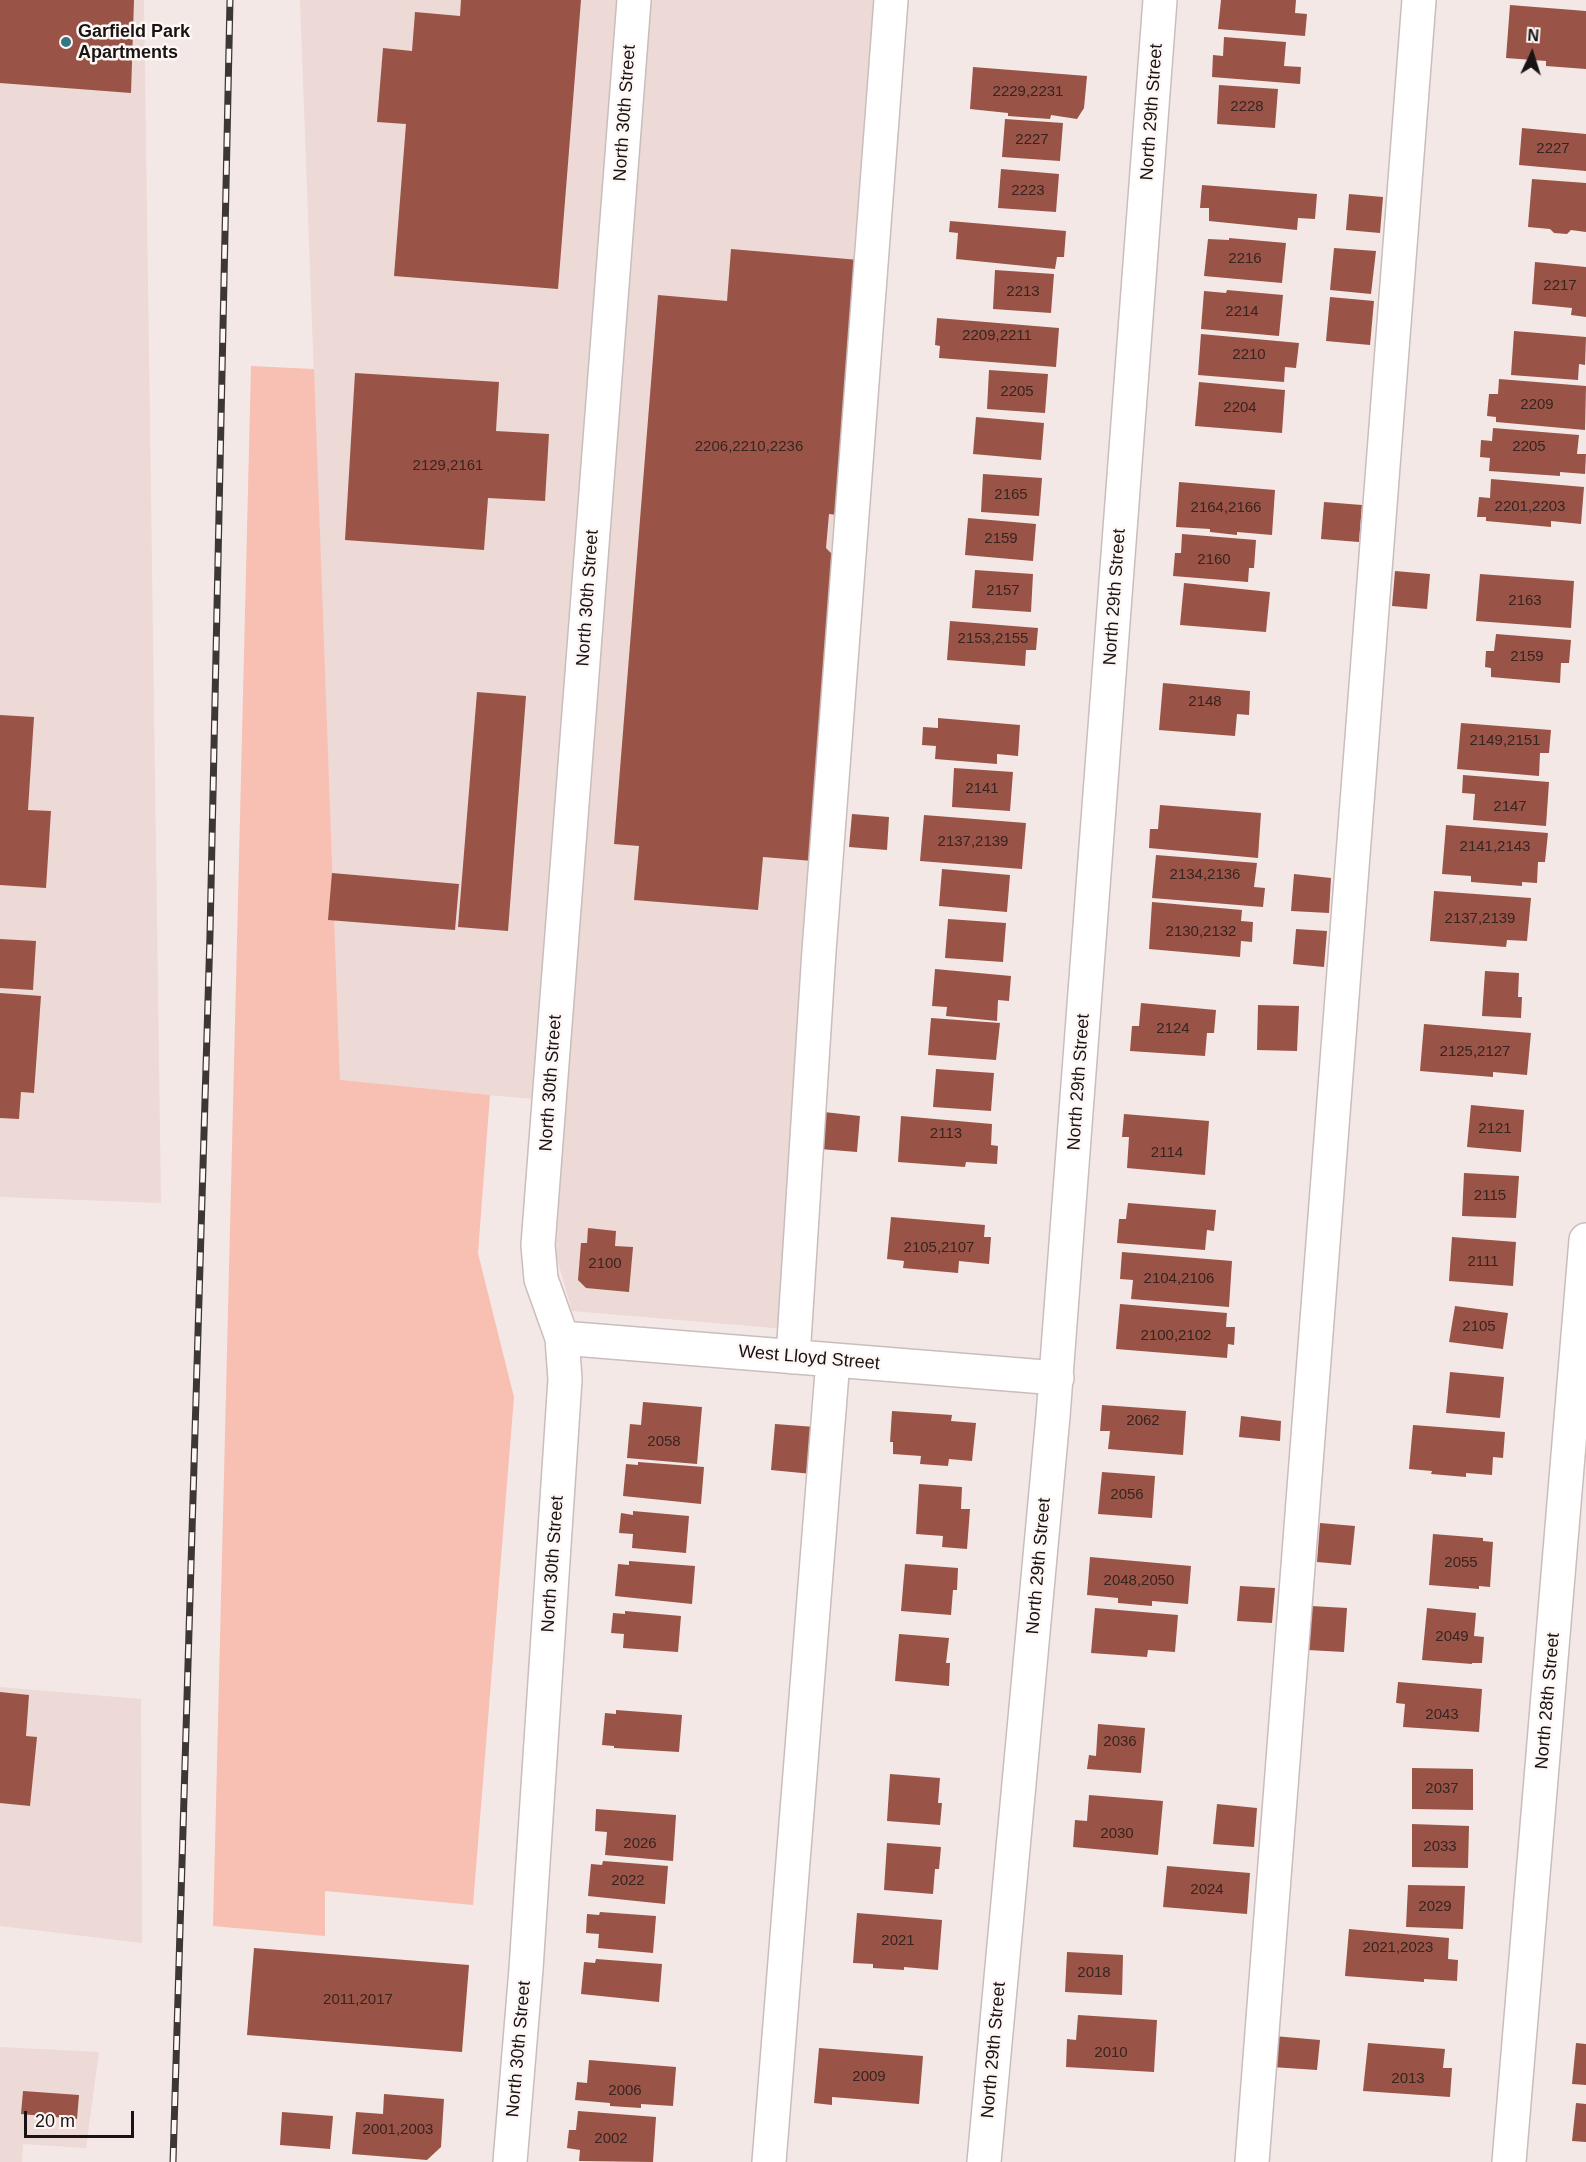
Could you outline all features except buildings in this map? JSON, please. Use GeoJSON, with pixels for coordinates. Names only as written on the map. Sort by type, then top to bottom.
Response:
{"type":"FeatureCollection","features":[{"type":"Feature","properties":{"kind":"street","name":"North 30th Street"},"geometry":{"type":"LineString","coordinates":[[510,2162],[526,1969],[565,1391],[562,1338],[541,1279],[538,1245],[634,0]]}},
{"type":"Feature","properties":{"kind":"street"},"geometry":{"type":"LineString","coordinates":[[794,1357],[819,951],[891,0]]}},
{"type":"Feature","properties":{"kind":"street","name":"North 29th Street"},"geometry":{"type":"LineString","coordinates":[[984,2162],[1057,1378],[1160,0]]}},
{"type":"Feature","properties":{"kind":"street"},"geometry":{"type":"LineString","coordinates":[[1252,2162],[1419,0]]}},
{"type":"Feature","properties":{"kind":"street","name":"North 28th Street"},"geometry":{"type":"LineString","coordinates":[[1509,2162],[1586,1240]]}},
{"type":"Feature","properties":{"kind":"street","name":"West Lloyd Street"},"geometry":{"type":"LineString","coordinates":[[562,1338],[1057,1378]]}},
{"type":"Feature","properties":{"kind":"street"},"geometry":{"type":"LineString","coordinates":[[769,2162],[832,1360]]}},
{"type":"Feature","properties":{"kind":"shaded area"},"geometry":{"type":"Polygon","coordinates":[[[0,0],[144,0],[161,1203],[0,1197],[0,0]]]}},
{"type":"Feature","properties":{"kind":"shaded area"},"geometry":{"type":"Polygon","coordinates":[[[300,0],[887,0],[786,1329],[572,1311],[556,1255],[563,1102],[340,1081],[300,0]]]}},
{"type":"Feature","properties":{"kind":"shaded area"},"geometry":{"type":"Polygon","coordinates":[[[251,366],[314,369],[340,1080],[490,1095],[478,1253],[514,1397],[473,1905],[325,1891],[325,1936],[213,1926],[251,366]]]}},
{"type":"Feature","properties":{"kind":"shaded area"},"geometry":{"type":"Polygon","coordinates":[[[0,1687],[141,1699],[142,1943],[0,1926],[0,1687]]]}},
{"type":"Feature","properties":{"kind":"shaded area"},"geometry":{"type":"Polygon","coordinates":[[[0,2047],[99,2052],[86,2148],[23,2144],[22,2162],[0,2162],[0,2047]]]}},
{"type":"Feature","properties":{"kind":"railway"},"geometry":{"type":"LineString","coordinates":[[173,2162],[210,934],[230,0]]}},
{"type":"Feature","properties":{"kind":"place","name":"Garfield Park Apartments"},"geometry":{"type":"Point","coordinates":[66,42]}}]}
